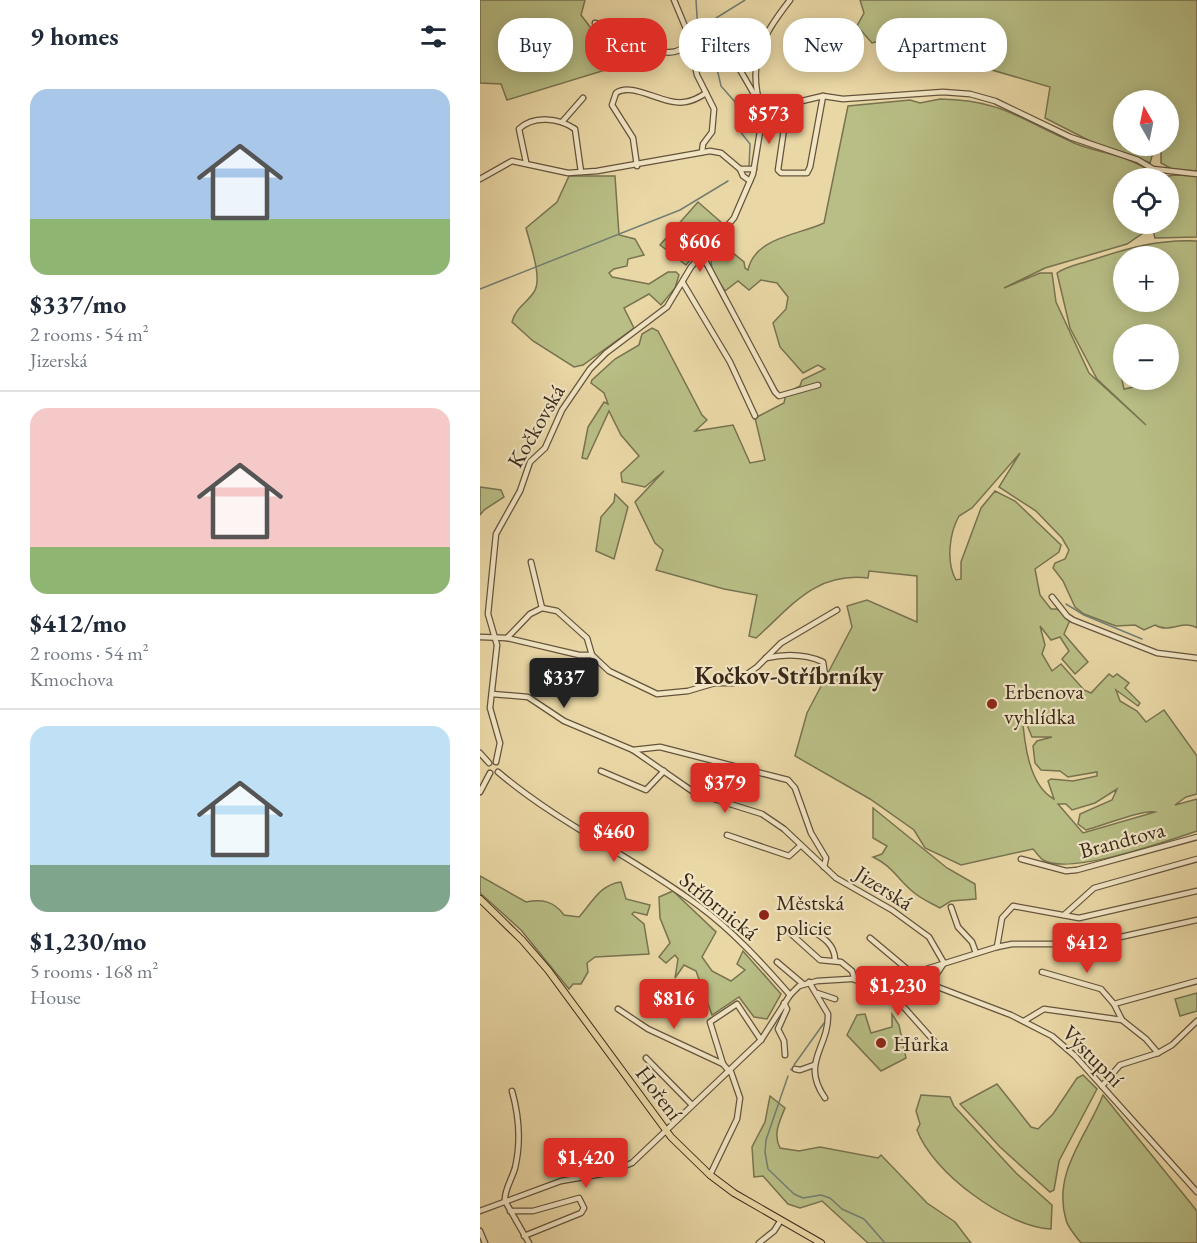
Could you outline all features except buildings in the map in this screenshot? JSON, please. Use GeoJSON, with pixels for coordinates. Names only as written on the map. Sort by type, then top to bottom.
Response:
{"type":"FeatureCollection","features":[{"type":"Feature","properties":{"kind":"main road","name":"Hoření"},"geometry":{"type":"LineString","coordinates":[[480,899],[522,940],[548,970],[666,1132],[710,1175],[821,1243]]}},
{"type":"Feature","properties":{"kind":"street"},"geometry":{"type":"LineString","coordinates":[[674,0],[680,18]]}},
{"type":"Feature","properties":{"kind":"street"},"geometry":{"type":"LineString","coordinates":[[771,28],[790,0]]}},
{"type":"Feature","properties":{"kind":"street"},"geometry":{"type":"LineString","coordinates":[[697,72],[713,104],[714,120],[712,132],[703,144],[702,152]]}},
{"type":"Feature","properties":{"kind":"street"},"geometry":{"type":"LineString","coordinates":[[741,72],[758,101]]}},
{"type":"Feature","properties":{"kind":"street"},"geometry":{"type":"LineString","coordinates":[[753,72],[758,101],[763,115],[772,106],[823,96],[843,99],[943,92],[977,96],[1044,122],[1070,137],[1138,160],[1153,169],[1197,174]]}},
{"type":"Feature","properties":{"kind":"street"},"geometry":{"type":"LineString","coordinates":[[637,166],[633,138],[612,105],[616,93],[628,89],[678,103],[692,100],[706,93]]}},
{"type":"Feature","properties":{"kind":"street"},"geometry":{"type":"LineString","coordinates":[[788,102],[777,170],[780,173],[807,173],[823,96]]}},
{"type":"Feature","properties":{"kind":"street"},"geometry":{"type":"LineString","coordinates":[[562,122],[582,101]]}},
{"type":"Feature","properties":{"kind":"street","name":"Kočkovská"},"geometry":{"type":"LineString","coordinates":[[496,762],[500,743],[490,710],[497,637],[488,614],[496,534],[520,491],[530,462],[545,448],[562,410],[580,384],[606,353],[667,308],[701,253],[734,218],[750,181],[746,171],[763,115]]}},
{"type":"Feature","properties":{"kind":"street"},"geometry":{"type":"LineString","coordinates":[[526,162],[519,129],[547,119],[562,122],[575,129],[578,135],[581,172]]}},
{"type":"Feature","properties":{"kind":"street"},"geometry":{"type":"LineString","coordinates":[[480,179],[512,161],[526,162],[555,171],[581,172],[637,166],[702,152],[718,152],[746,171],[750,181]]}},
{"type":"Feature","properties":{"kind":"street"},"geometry":{"type":"LineString","coordinates":[[701,253],[775,392],[779,396],[818,384]]}},
{"type":"Feature","properties":{"kind":"street"},"geometry":{"type":"LineString","coordinates":[[683,283],[730,362],[755,416]]}},
{"type":"Feature","properties":{"kind":"street"},"geometry":{"type":"LineString","coordinates":[[531,562],[542,608]]}},
{"type":"Feature","properties":{"kind":"street"},"geometry":{"type":"LineString","coordinates":[[1053,597],[1067,616],[1073,620],[1157,653],[1188,654],[1197,658]]}},
{"type":"Feature","properties":{"kind":"street"},"geometry":{"type":"LineString","coordinates":[[507,638],[530,615],[542,608],[557,611],[587,638],[592,655],[615,674],[657,694],[664,695],[715,683],[736,682],[788,639],[837,610]]}},
{"type":"Feature","properties":{"kind":"street"},"geometry":{"type":"LineString","coordinates":[[480,638],[507,638],[569,653],[592,655]]}},
{"type":"Feature","properties":{"kind":"street"},"geometry":{"type":"LineString","coordinates":[[766,658],[786,655],[823,662],[826,681]]}},
{"type":"Feature","properties":{"kind":"street","name":"Jizerská"},"geometry":{"type":"LineString","coordinates":[[492,694],[528,697],[564,721],[633,750],[695,793],[762,814],[784,829],[836,878],[892,910],[929,937],[944,963]]}},
{"type":"Feature","properties":{"kind":"street"},"geometry":{"type":"LineString","coordinates":[[633,750],[660,747],[788,780],[795,788],[811,833],[826,858],[824,867]]}},
{"type":"Feature","properties":{"kind":"street"},"geometry":{"type":"LineString","coordinates":[[480,753],[489,763]]}},
{"type":"Feature","properties":{"kind":"street"},"geometry":{"type":"LineString","coordinates":[[489,763],[496,762],[500,766],[498,772],[490,773]]}},
{"type":"Feature","properties":{"kind":"street"},"geometry":{"type":"LineString","coordinates":[[489,763],[487,768],[490,773]]}},
{"type":"Feature","properties":{"kind":"street"},"geometry":{"type":"LineString","coordinates":[[600,771],[646,790],[664,771]]}},
{"type":"Feature","properties":{"kind":"street","name":"Stříbrnická"},"geometry":{"type":"LineString","coordinates":[[498,772],[544,806],[698,904],[732,933],[790,995]]}},
{"type":"Feature","properties":{"kind":"street"},"geometry":{"type":"LineString","coordinates":[[480,792],[490,773]]}},
{"type":"Feature","properties":{"kind":"street"},"geometry":{"type":"LineString","coordinates":[[727,835],[789,855],[800,846]]}},
{"type":"Feature","properties":{"kind":"street","name":"Brandtova"},"geometry":{"type":"LineString","coordinates":[[1021,859],[1066,871],[1077,870],[1197,837]]}},
{"type":"Feature","properties":{"kind":"street"},"geometry":{"type":"LineString","coordinates":[[1064,915],[1094,888],[1197,859]]}},
{"type":"Feature","properties":{"kind":"street"},"geometry":{"type":"LineString","coordinates":[[997,947],[1002,918],[1013,906],[1079,918],[1197,891]]}},
{"type":"Feature","properties":{"kind":"street"},"geometry":{"type":"LineString","coordinates":[[951,907],[957,927],[972,942],[976,953]]}},
{"type":"Feature","properties":{"kind":"street"},"geometry":{"type":"LineString","coordinates":[[480,1211],[561,1181],[620,1169],[638,1158],[761,1040],[790,995],[803,984],[906,975],[1012,944],[1089,944],[1197,920]]}},
{"type":"Feature","properties":{"kind":"street"},"geometry":{"type":"LineString","coordinates":[[805,926],[827,941],[834,949],[835,959]]}},
{"type":"Feature","properties":{"kind":"street"},"geometry":{"type":"LineString","coordinates":[[789,932],[820,960],[835,959],[852,971],[855,980]]}},
{"type":"Feature","properties":{"kind":"street"},"geometry":{"type":"LineString","coordinates":[[870,938],[907,969],[906,975]]}},
{"type":"Feature","properties":{"kind":"street"},"geometry":{"type":"LineString","coordinates":[[777,962],[803,984]]}},
{"type":"Feature","properties":{"kind":"street"},"geometry":{"type":"LineString","coordinates":[[906,975],[925,983],[934,984],[944,963]]}},
{"type":"Feature","properties":{"kind":"street"},"geometry":{"type":"LineString","coordinates":[[1042,972],[1101,989],[1114,1004],[1122,1020],[1146,1039],[1158,1053]]}},
{"type":"Feature","properties":{"kind":"street"},"geometry":{"type":"LineString","coordinates":[[893,977],[901,1004],[934,1041]]}},
{"type":"Feature","properties":{"kind":"street"},"geometry":{"type":"LineString","coordinates":[[1114,1004],[1197,981]]}},
{"type":"Feature","properties":{"kind":"street"},"geometry":{"type":"LineString","coordinates":[[809,982],[828,1014],[828,1022],[814,1065],[820,1091],[825,1098]]}},
{"type":"Feature","properties":{"kind":"street","name":"Výstupní"},"geometry":{"type":"LineString","coordinates":[[925,983],[927,989],[934,984],[1024,1021],[1065,1046],[1197,1192]]}},
{"type":"Feature","properties":{"kind":"street"},"geometry":{"type":"LineString","coordinates":[[817,993],[835,999]]}},
{"type":"Feature","properties":{"kind":"street"},"geometry":{"type":"LineString","coordinates":[[723,1064],[710,1022],[737,1004],[761,1040]]}},
{"type":"Feature","properties":{"kind":"street"},"geometry":{"type":"LineString","coordinates":[[784,1004],[787,1009],[778,1029],[784,1041],[785,1055]]}},
{"type":"Feature","properties":{"kind":"street"},"geometry":{"type":"LineString","coordinates":[[618,1009],[656,1033],[723,1064],[730,1071],[740,1098],[739,1112],[710,1175]]}},
{"type":"Feature","properties":{"kind":"street"},"geometry":{"type":"LineString","coordinates":[[1024,1021],[1044,1009],[1122,1020]]}},
{"type":"Feature","properties":{"kind":"street"},"geometry":{"type":"LineString","coordinates":[[1102,1086],[1120,1065],[1158,1053],[1172,1045],[1197,1021]]}},
{"type":"Feature","properties":{"kind":"street"},"geometry":{"type":"LineString","coordinates":[[646,1058],[692,1105]]}},
{"type":"Feature","properties":{"kind":"street"},"geometry":{"type":"LineString","coordinates":[[795,1069],[800,1071],[814,1065]]}},
{"type":"Feature","properties":{"kind":"street"},"geometry":{"type":"LineString","coordinates":[[512,1091],[517,1108],[519,1139],[515,1167],[505,1201],[529,1243]]}},
{"type":"Feature","properties":{"kind":"street"},"geometry":{"type":"LineString","coordinates":[[510,1211],[533,1211],[579,1198],[584,1208],[581,1213],[524,1236]]}},
{"type":"Feature","properties":{"kind":"street"},"geometry":{"type":"LineString","coordinates":[[759,1243],[774,1231],[781,1220]]}},
{"type":"Feature","properties":{"kind":"street"},"geometry":{"type":"LineString","coordinates":[[480,1231],[485,1243]]}},
{"type":"Feature","properties":{"kind":"green space"},"geometry":{"type":"Polygon","coordinates":[[[480,0],[585,0],[581,15],[585,20],[585,72],[599,72],[507,100],[501,84],[480,83],[480,0]]]}},
{"type":"Feature","properties":{"kind":"green space"},"geometry":{"type":"Polygon","coordinates":[[[860,0],[1197,0],[1197,171],[1170,168],[1161,163],[1161,156],[1179,156],[1179,90],[1113,90],[1113,150],[1092,142],[1045,118],[1050,87],[999,72],[1007,72],[1007,18],[876,18],[876,42],[872,43],[864,34],[864,18],[861,18],[864,13],[860,0]]]}},
{"type":"Feature","properties":{"kind":"green space"},"geometry":{"type":"Polygon","coordinates":[[[940,99],[962,100],[996,107],[1074,143],[1131,161],[1145,168],[1113,168],[1113,234],[1142,234],[1127,244],[1113,246],[1113,248],[1045,268],[1004,288],[1040,273],[1052,273],[1056,302],[1089,373],[1146,425],[1097,379],[1070,328],[1057,273],[1074,265],[1113,253],[1113,312],[1179,312],[1179,246],[1140,246],[1170,241],[1197,241],[1197,628],[1187,625],[1166,628],[1155,625],[1144,630],[1135,625],[1116,626],[1084,614],[1075,607],[1063,581],[1053,568],[1055,563],[1065,559],[1069,550],[1062,538],[1036,511],[999,487],[1020,453],[972,508],[959,516],[951,539],[950,557],[956,580],[961,579],[961,562],[981,508],[995,491],[1015,501],[1061,545],[1059,552],[1035,569],[1040,595],[1051,609],[1057,609],[1070,620],[1064,634],[1088,662],[1075,674],[1062,659],[1069,651],[1060,637],[1051,640],[1040,626],[1045,645],[1042,654],[1052,671],[1061,664],[1084,690],[1091,693],[1109,674],[1113,677],[1117,674],[1129,683],[1125,688],[1140,703],[1138,706],[1116,690],[1120,701],[1137,711],[1146,722],[1164,710],[1197,756],[1197,794],[1186,797],[1175,805],[1197,799],[1197,831],[1118,855],[1074,864],[1056,864],[1043,860],[1033,849],[961,865],[925,848],[914,830],[870,799],[795,756],[807,713],[852,627],[847,606],[867,600],[917,622],[917,576],[869,571],[868,578],[833,580],[793,603],[756,638],[749,636],[757,595],[724,589],[656,570],[663,550],[655,543],[635,502],[664,471],[645,487],[622,482],[621,473],[639,456],[621,435],[609,411],[587,459],[582,458],[588,427],[604,402],[608,404],[604,393],[591,383],[592,380],[615,359],[639,345],[642,334],[652,328],[658,331],[702,415],[707,420],[695,431],[733,425],[750,463],[765,460],[755,418],[784,403],[786,393],[800,386],[802,380],[825,369],[818,365],[803,373],[780,347],[773,323],[786,309],[788,297],[777,283],[761,280],[749,290],[738,281],[725,291],[712,271],[711,259],[722,248],[727,248],[744,262],[748,270],[759,250],[779,239],[824,223],[848,106],[910,100],[920,103],[940,99]],[[1022,713],[1029,761],[1038,783],[1045,792],[1054,799],[1048,781],[1051,779],[1073,781],[1097,776],[1097,772],[1068,777],[1060,771],[1041,770],[1035,763],[1033,746],[1037,741],[1052,737],[1032,737],[1022,713]],[[1117,789],[1095,803],[1072,810],[1066,804],[1058,804],[1083,833],[1155,812],[1132,815],[1086,830],[1078,824],[1080,814],[1112,800],[1117,789]]]}},
{"type":"Feature","properties":{"kind":"green space"},"geometry":{"type":"Polygon","coordinates":[[[1131,156],[1152,156],[1150,163],[1131,156]]]}},
{"type":"Feature","properties":{"kind":"green space"},"geometry":{"type":"Polygon","coordinates":[[[1179,175],[1197,176],[1197,237],[1155,238],[1154,234],[1179,234],[1179,175]]]}},
{"type":"Feature","properties":{"kind":"green space"},"geometry":{"type":"Polygon","coordinates":[[[569,176],[615,176],[619,235],[635,239],[644,255],[628,259],[627,266],[614,269],[609,273],[612,277],[649,284],[668,272],[676,272],[679,275],[675,288],[661,305],[649,294],[624,308],[634,328],[583,365],[574,367],[533,341],[512,322],[536,286],[535,261],[526,228],[557,202],[569,176]]]}},
{"type":"Feature","properties":{"kind":"green space"},"geometry":{"type":"Polygon","coordinates":[[[698,202],[722,223],[686,265],[660,245],[698,202]]]}},
{"type":"Feature","properties":{"kind":"green space"},"geometry":{"type":"Polygon","coordinates":[[[480,487],[501,490],[504,497],[480,515],[480,487]]]}},
{"type":"Feature","properties":{"kind":"green space"},"geometry":{"type":"Polygon","coordinates":[[[615,494],[628,507],[614,559],[596,551],[601,517],[614,502],[615,494]]]}},
{"type":"Feature","properties":{"kind":"green space"},"geometry":{"type":"Polygon","coordinates":[[[873,808],[947,868],[975,884],[976,899],[951,901],[940,908],[915,894],[889,868],[873,857],[882,854],[887,846],[873,838],[873,808]]]}},
{"type":"Feature","properties":{"kind":"green space"},"geometry":{"type":"Polygon","coordinates":[[[480,876],[526,902],[547,902],[564,915],[579,917],[601,891],[621,882],[626,899],[650,905],[647,915],[634,912],[632,914],[644,924],[649,954],[595,957],[587,963],[588,972],[581,984],[573,984],[569,989],[521,930],[480,893],[480,876]]]}},
{"type":"Feature","properties":{"kind":"green space"},"geometry":{"type":"Polygon","coordinates":[[[673,891],[716,932],[702,957],[712,971],[731,981],[745,970],[737,964],[743,951],[781,994],[767,1019],[754,1017],[739,997],[712,1015],[696,971],[684,965],[675,978],[678,959],[675,955],[666,963],[659,957],[670,943],[660,918],[659,897],[673,891]]]}},
{"type":"Feature","properties":{"kind":"green space"},"geometry":{"type":"Polygon","coordinates":[[[1197,993],[1197,1011],[1180,1016],[1175,999],[1197,993]]]}},
{"type":"Feature","properties":{"kind":"green space"},"geometry":{"type":"Polygon","coordinates":[[[865,1014],[871,1033],[892,1027],[892,1014],[899,1025],[906,1058],[881,1071],[847,1035],[857,1015],[865,1014]]]}},
{"type":"Feature","properties":{"kind":"green space"},"geometry":{"type":"Polygon","coordinates":[[[1083,1075],[1097,1089],[1059,1161],[1054,1190],[1050,1192],[1000,1147],[960,1104],[997,1084],[1031,1127],[1038,1129],[1053,1114],[1077,1078],[1083,1075]]]}},
{"type":"Feature","properties":{"kind":"green space"},"geometry":{"type":"Polygon","coordinates":[[[921,1095],[950,1097],[954,1106],[1016,1173],[1052,1205],[1051,1229],[1013,1219],[993,1208],[954,1179],[938,1163],[925,1146],[917,1130],[920,1124],[916,1111],[921,1095]]]}},
{"type":"Feature","properties":{"kind":"green space"},"geometry":{"type":"Polygon","coordinates":[[[1103,1095],[1197,1211],[1197,1243],[1081,1243],[1070,1229],[1063,1203],[1067,1170],[1103,1095]]]}},
{"type":"Feature","properties":{"kind":"green space"},"geometry":{"type":"Polygon","coordinates":[[[770,1096],[785,1108],[777,1133],[780,1148],[799,1151],[820,1147],[878,1158],[881,1155],[927,1203],[955,1222],[971,1243],[868,1243],[822,1201],[800,1208],[788,1204],[763,1176],[754,1177],[752,1147],[765,1122],[770,1096]]]}},
{"type":"Feature","properties":{"kind":"waterway"},"geometry":{"type":"LineString","coordinates":[[696,0],[697,18]]}},
{"type":"Feature","properties":{"kind":"waterway"},"geometry":{"type":"LineString","coordinates":[[716,18],[745,0]]}},
{"type":"Feature","properties":{"kind":"waterway"},"geometry":{"type":"LineString","coordinates":[[718,72],[721,86],[735,102],[739,130],[750,144],[749,168]]}},
{"type":"Feature","properties":{"kind":"waterway"},"geometry":{"type":"LineString","coordinates":[[480,289],[680,210],[728,181]]}},
{"type":"Feature","properties":{"kind":"waterway"},"geometry":{"type":"LineString","coordinates":[[1066,604],[1084,615],[1142,639]]}},
{"type":"Feature","properties":{"kind":"waterway"},"geometry":{"type":"LineString","coordinates":[[794,1065],[824,1023]]}},
{"type":"Feature","properties":{"kind":"waterway"},"geometry":{"type":"LineString","coordinates":[[788,1076],[766,1140],[765,1152],[768,1169],[794,1194],[803,1198],[821,1195],[830,1198],[842,1209],[864,1219],[885,1243]]}},
{"type":"Feature","properties":{"kind":"place","name":"Erbenova vyhlídka"},"geometry":{"type":"Point","coordinates":[992,704]}},
{"type":"Feature","properties":{"kind":"place","name":"Městská policie"},"geometry":{"type":"Point","coordinates":[764,915]}},
{"type":"Feature","properties":{"kind":"place","name":"Hůrka"},"geometry":{"type":"Point","coordinates":[881,1043]}},
{"type":"Feature","properties":{"kind":"district","name":"Kočkov-Stříbrníky"},"geometry":{"type":"Point","coordinates":[789,675]}}]}
